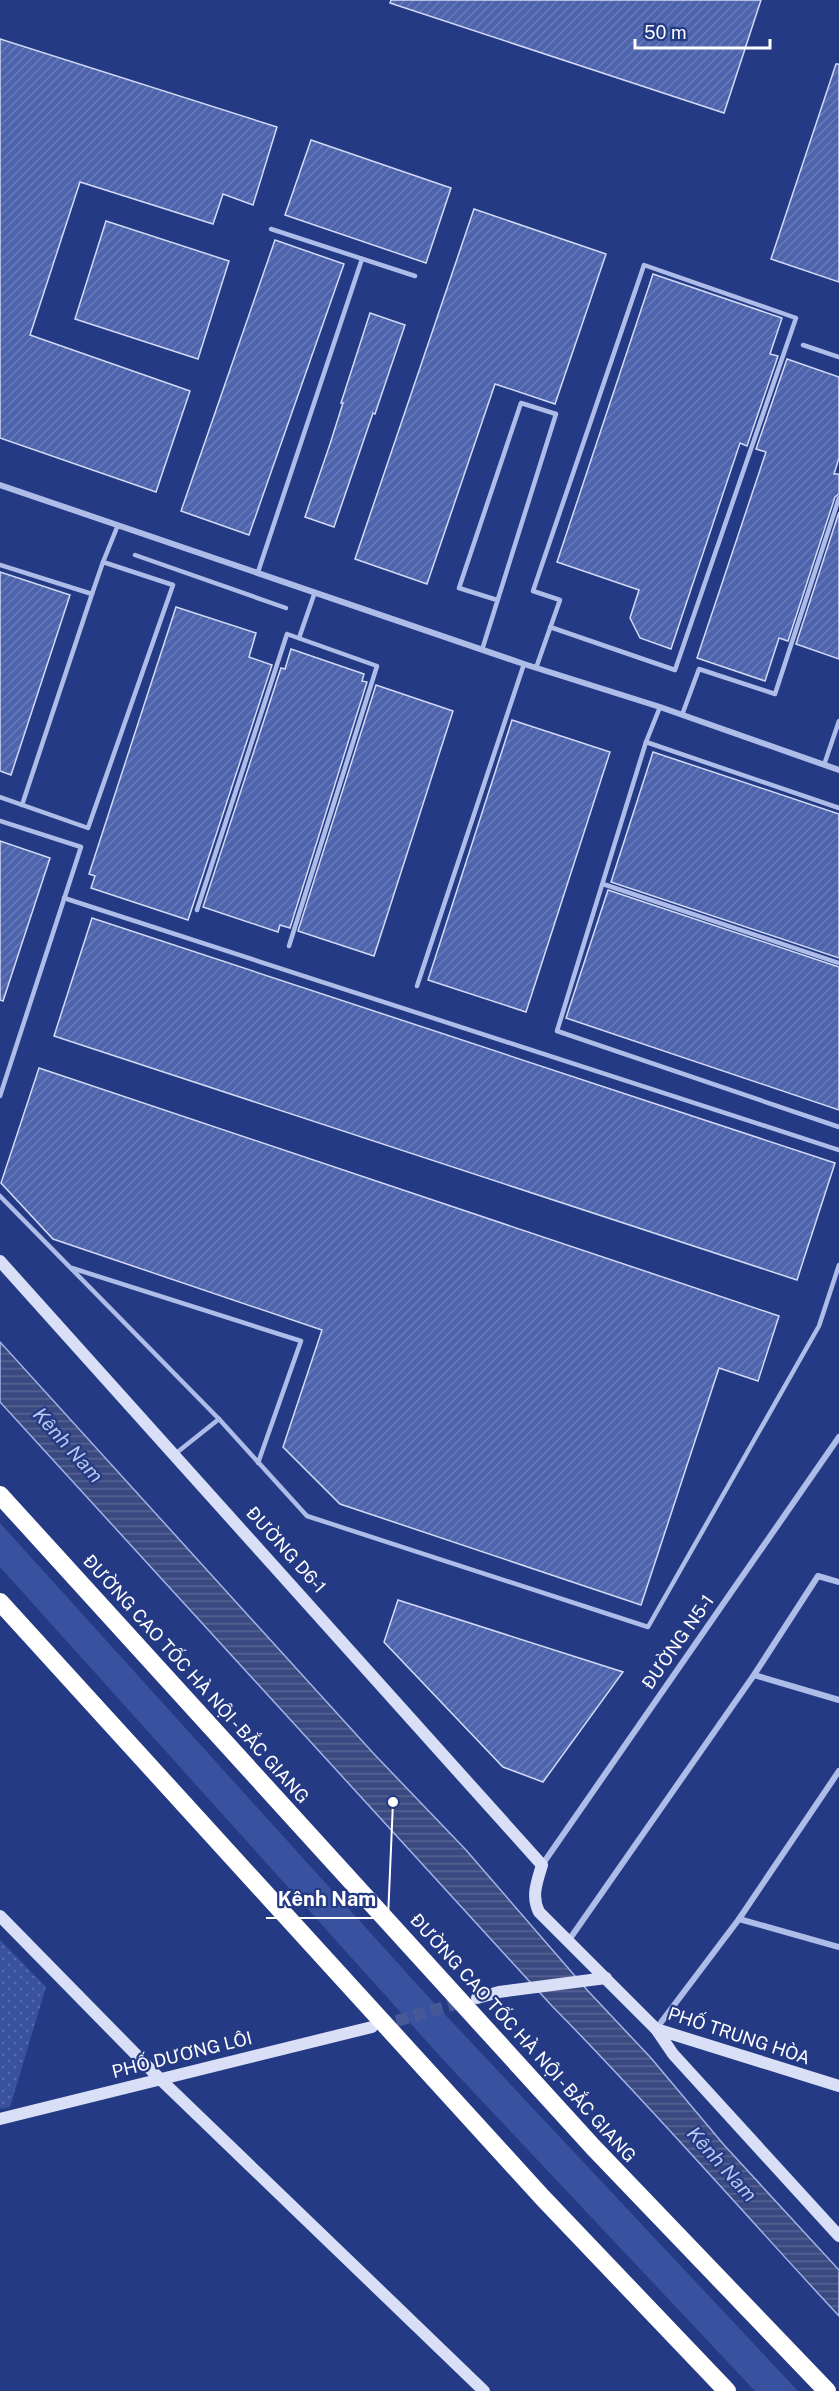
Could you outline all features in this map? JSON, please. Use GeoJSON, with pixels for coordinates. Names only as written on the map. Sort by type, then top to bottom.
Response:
{"type":"FeatureCollection","features":[{"type":"Feature","properties":{"kind":"highway","name":"ĐƯỜNG CAO TỐC HÀ NỘI - BẮC GIANG"},"geometry":{"type":"LineString","coordinates":[[0,1495],[593,2146],[827,2391]]}},
{"type":"Feature","properties":{"kind":"highway"},"geometry":{"type":"LineString","coordinates":[[0,1602],[542,2197],[727,2391]]}},
{"type":"Feature","properties":{"kind":"street"},"geometry":{"type":"LineString","coordinates":[[0,485],[482,650],[660,707],[839,770]]}},
{"type":"Feature","properties":{"kind":"street","name":"ĐƯỜNG D6-1"},"geometry":{"type":"LineString","coordinates":[[0,1261],[542,1865]]}},
{"type":"Feature","properties":{"kind":"street","name":"ĐƯỜNG N5-1"},"geometry":{"type":"LineString","coordinates":[[542,1865],[839,1437]]}},
{"type":"Feature","properties":{"kind":"street"},"geometry":{"type":"LineString","coordinates":[[569,1940],[754,1675],[818,1576],[839,1582]]}},
{"type":"Feature","properties":{"kind":"street"},"geometry":{"type":"LineString","coordinates":[[754,1675],[839,1700]]}},
{"type":"Feature","properties":{"kind":"street"},"geometry":{"type":"LineString","coordinates":[[839,1771],[739,1919],[656,2029],[681,2062],[839,2236]]}},
{"type":"Feature","properties":{"kind":"street","name":"PHỐ TRUNG HÒA"},"geometry":{"type":"LineString","coordinates":[[542,1865],[534,1893],[535,1904],[539,1912],[656,2029],[839,2086]]}},
{"type":"Feature","properties":{"kind":"street"},"geometry":{"type":"LineString","coordinates":[[0,1916],[159,2078],[484,2391]]}},
{"type":"Feature","properties":{"kind":"street"},"geometry":{"type":"LineString","coordinates":[[739,1919],[839,1947]]}},
{"type":"Feature","properties":{"kind":"street"},"geometry":{"type":"LineString","coordinates":[[477,1998],[499,1992],[606,1978]]}},
{"type":"Feature","properties":{"kind":"street","name":"PHỐ DƯƠNG LÔI"},"geometry":{"type":"LineString","coordinates":[[0,2119],[372,2027]]}},
{"type":"Feature","properties":{"kind":"lane"},"geometry":{"type":"LineString","coordinates":[[271,229],[415,276]]}},
{"type":"Feature","properties":{"kind":"lane"},"geometry":{"type":"LineString","coordinates":[[258,572],[362,259]]}},
{"type":"Feature","properties":{"kind":"lane"},"geometry":{"type":"LineString","coordinates":[[536,668],[550,627],[560,600],[533,591],[644,265],[796,318],[675,670],[550,627]]}},
{"type":"Feature","properties":{"kind":"lane"},"geometry":{"type":"LineString","coordinates":[[803,345],[839,357]]}},
{"type":"Feature","properties":{"kind":"lane"},"geometry":{"type":"LineString","coordinates":[[482,650],[556,414],[521,404],[459,588],[497,600]]}},
{"type":"Feature","properties":{"kind":"lane"},"geometry":{"type":"LineString","coordinates":[[682,715],[699,669],[776,694],[839,498]]}},
{"type":"Feature","properties":{"kind":"lane"},"geometry":{"type":"LineString","coordinates":[[22,805],[92,594],[118,525]]}},
{"type":"Feature","properties":{"kind":"lane"},"geometry":{"type":"LineString","coordinates":[[135,555],[286,608]]}},
{"type":"Feature","properties":{"kind":"lane"},"geometry":{"type":"LineString","coordinates":[[0,797],[88,828],[173,585],[103,562]]}},
{"type":"Feature","properties":{"kind":"lane"},"geometry":{"type":"LineString","coordinates":[[0,565],[92,594]]}},
{"type":"Feature","properties":{"kind":"lane"},"geometry":{"type":"LineString","coordinates":[[299,638],[315,592]]}},
{"type":"Feature","properties":{"kind":"lane"},"geometry":{"type":"LineString","coordinates":[[197,910],[287,634],[377,666],[289,946]]}},
{"type":"Feature","properties":{"kind":"lane"},"geometry":{"type":"LineString","coordinates":[[417,986],[524,664]]}},
{"type":"Feature","properties":{"kind":"lane"},"geometry":{"type":"LineString","coordinates":[[660,707],[646,742],[557,1031],[839,1127]]}},
{"type":"Feature","properties":{"kind":"lane"},"geometry":{"type":"LineString","coordinates":[[825,765],[839,721]]}},
{"type":"Feature","properties":{"kind":"lane"},"geometry":{"type":"LineString","coordinates":[[646,742],[839,808]]}},
{"type":"Feature","properties":{"kind":"lane"},"geometry":{"type":"LineString","coordinates":[[0,821],[81,847],[0,1096]]}},
{"type":"Feature","properties":{"kind":"lane"},"geometry":{"type":"LineString","coordinates":[[603,884],[839,963]]}},
{"type":"Feature","properties":{"kind":"lane"},"geometry":{"type":"LineString","coordinates":[[64,898],[839,1150]]}},
{"type":"Feature","properties":{"kind":"lane"},"geometry":{"type":"LineString","coordinates":[[0,1196],[219,1419],[307,1516],[648,1627],[819,1326],[839,1265]]}},
{"type":"Feature","properties":{"kind":"lane"},"geometry":{"type":"LineString","coordinates":[[70,1267],[301,1341],[258,1462]]}},
{"type":"Feature","properties":{"kind":"lane"},"geometry":{"type":"LineString","coordinates":[[175,1454],[219,1419]]}},
{"type":"Feature","properties":{"kind":"shaded area"},"geometry":{"type":"Polygon","coordinates":[[[0,1523],[423,1991],[798,2391],[755,2391],[448,2065],[0,1567],[0,1523]]]}},
{"type":"Feature","properties":{"kind":"shaded area"},"geometry":{"type":"Polygon","coordinates":[[[0,1940],[46,1987],[10,2107],[0,2109],[0,1940]]]}},
{"type":"Feature","properties":{"kind":"water","name":"Kênh Nam"},"geometry":{"type":"Polygon","coordinates":[[[0,1342],[374,1754],[466,1850],[588,1991],[651,2058],[724,2145],[839,2270],[839,2316],[0,1402],[0,1342]]]}},
{"type":"Feature","properties":{"kind":"building"},"geometry":{"type":"Polygon","coordinates":[[[391,0],[761,0],[724,113],[390,3],[391,0]]]}},
{"type":"Feature","properties":{"kind":"building"},"geometry":{"type":"Polygon","coordinates":[[[0,39],[277,127],[253,205],[223,194],[213,224],[80,182],[30,335],[190,391],[156,492],[0,438],[0,39]]]}},
{"type":"Feature","properties":{"kind":"building"},"geometry":{"type":"Polygon","coordinates":[[[836,64],[839,64],[839,282],[771,259],[836,64]]]}},
{"type":"Feature","properties":{"kind":"building"},"geometry":{"type":"Polygon","coordinates":[[[311,140],[451,188],[426,263],[285,215],[311,140]]]}},
{"type":"Feature","properties":{"kind":"building"},"geometry":{"type":"Polygon","coordinates":[[[474,209],[606,254],[555,404],[495,384],[427,584],[355,559],[474,209]]]}},
{"type":"Feature","properties":{"kind":"building"},"geometry":{"type":"Polygon","coordinates":[[[106,221],[229,261],[198,359],[75,319],[106,221]]]}},
{"type":"Feature","properties":{"kind":"building"},"geometry":{"type":"Polygon","coordinates":[[[275,240],[344,264],[249,535],[181,511],[275,240]]]}},
{"type":"Feature","properties":{"kind":"building"},"geometry":{"type":"Polygon","coordinates":[[[653,274],[782,318],[770,354],[778,356],[747,446],[740,443],[671,649],[640,638],[630,618],[639,590],[557,562],[653,274]]]}},
{"type":"Feature","properties":{"kind":"building"},"geometry":{"type":"Polygon","coordinates":[[[370,313],[405,325],[334,527],[305,517],[370,313]]]}},
{"type":"Feature","properties":{"kind":"building"},"geometry":{"type":"Polygon","coordinates":[[[787,359],[839,377],[839,458],[834,474],[839,474],[839,494],[835,497],[788,641],[779,638],[765,681],[697,658],[766,452],[756,449],[787,359]]]}},
{"type":"Feature","properties":{"kind":"building"},"geometry":{"type":"Polygon","coordinates":[[[839,512],[839,659],[796,644],[839,512]]]}},
{"type":"Feature","properties":{"kind":"building"},"geometry":{"type":"Polygon","coordinates":[[[0,572],[70,595],[11,775],[0,771],[0,572]]]}},
{"type":"Feature","properties":{"kind":"building"},"geometry":{"type":"Polygon","coordinates":[[[176,607],[256,633],[249,657],[272,665],[188,920],[91,888],[95,876],[89,874],[176,607]]]}},
{"type":"Feature","properties":{"kind":"building"},"geometry":{"type":"Polygon","coordinates":[[[291,649],[364,674],[362,681],[367,682],[290,928],[280,925],[278,932],[203,907],[281,668],[285,669],[291,649]]]}},
{"type":"Feature","properties":{"kind":"building"},"geometry":{"type":"Polygon","coordinates":[[[376,685],[453,711],[374,956],[298,931],[376,685]]]}},
{"type":"Feature","properties":{"kind":"building"},"geometry":{"type":"Polygon","coordinates":[[[512,720],[610,752],[526,1012],[428,980],[512,720]]]}},
{"type":"Feature","properties":{"kind":"building"},"geometry":{"type":"Polygon","coordinates":[[[653,752],[839,814],[839,958],[611,882],[653,752]]]}},
{"type":"Feature","properties":{"kind":"building"},"geometry":{"type":"Polygon","coordinates":[[[0,841],[50,858],[3,1001],[0,1000],[0,841]]]}},
{"type":"Feature","properties":{"kind":"building"},"geometry":{"type":"Polygon","coordinates":[[[608,890],[839,967],[839,1110],[566,1018],[608,890]]]}},
{"type":"Feature","properties":{"kind":"building"},"geometry":{"type":"Polygon","coordinates":[[[92,918],[835,1163],[797,1280],[54,1036],[92,918]]]}},
{"type":"Feature","properties":{"kind":"building"},"geometry":{"type":"Polygon","coordinates":[[[39,1068],[779,1316],[758,1381],[719,1368],[641,1605],[340,1504],[283,1447],[322,1330],[53,1239],[1,1183],[39,1068]]]}},
{"type":"Feature","properties":{"kind":"building"},"geometry":{"type":"Polygon","coordinates":[[[398,1600],[623,1672],[543,1782],[503,1767],[384,1642],[398,1600]]]}},
{"type":"Feature","properties":{"kind":"tunnel"},"geometry":{"type":"LineString","coordinates":[[379,2026],[466,2001]]}},
{"type":"Feature","properties":{"kind":"place","name":"Kênh Nam"},"geometry":{"type":"Point","coordinates":[393,1802]}}]}
